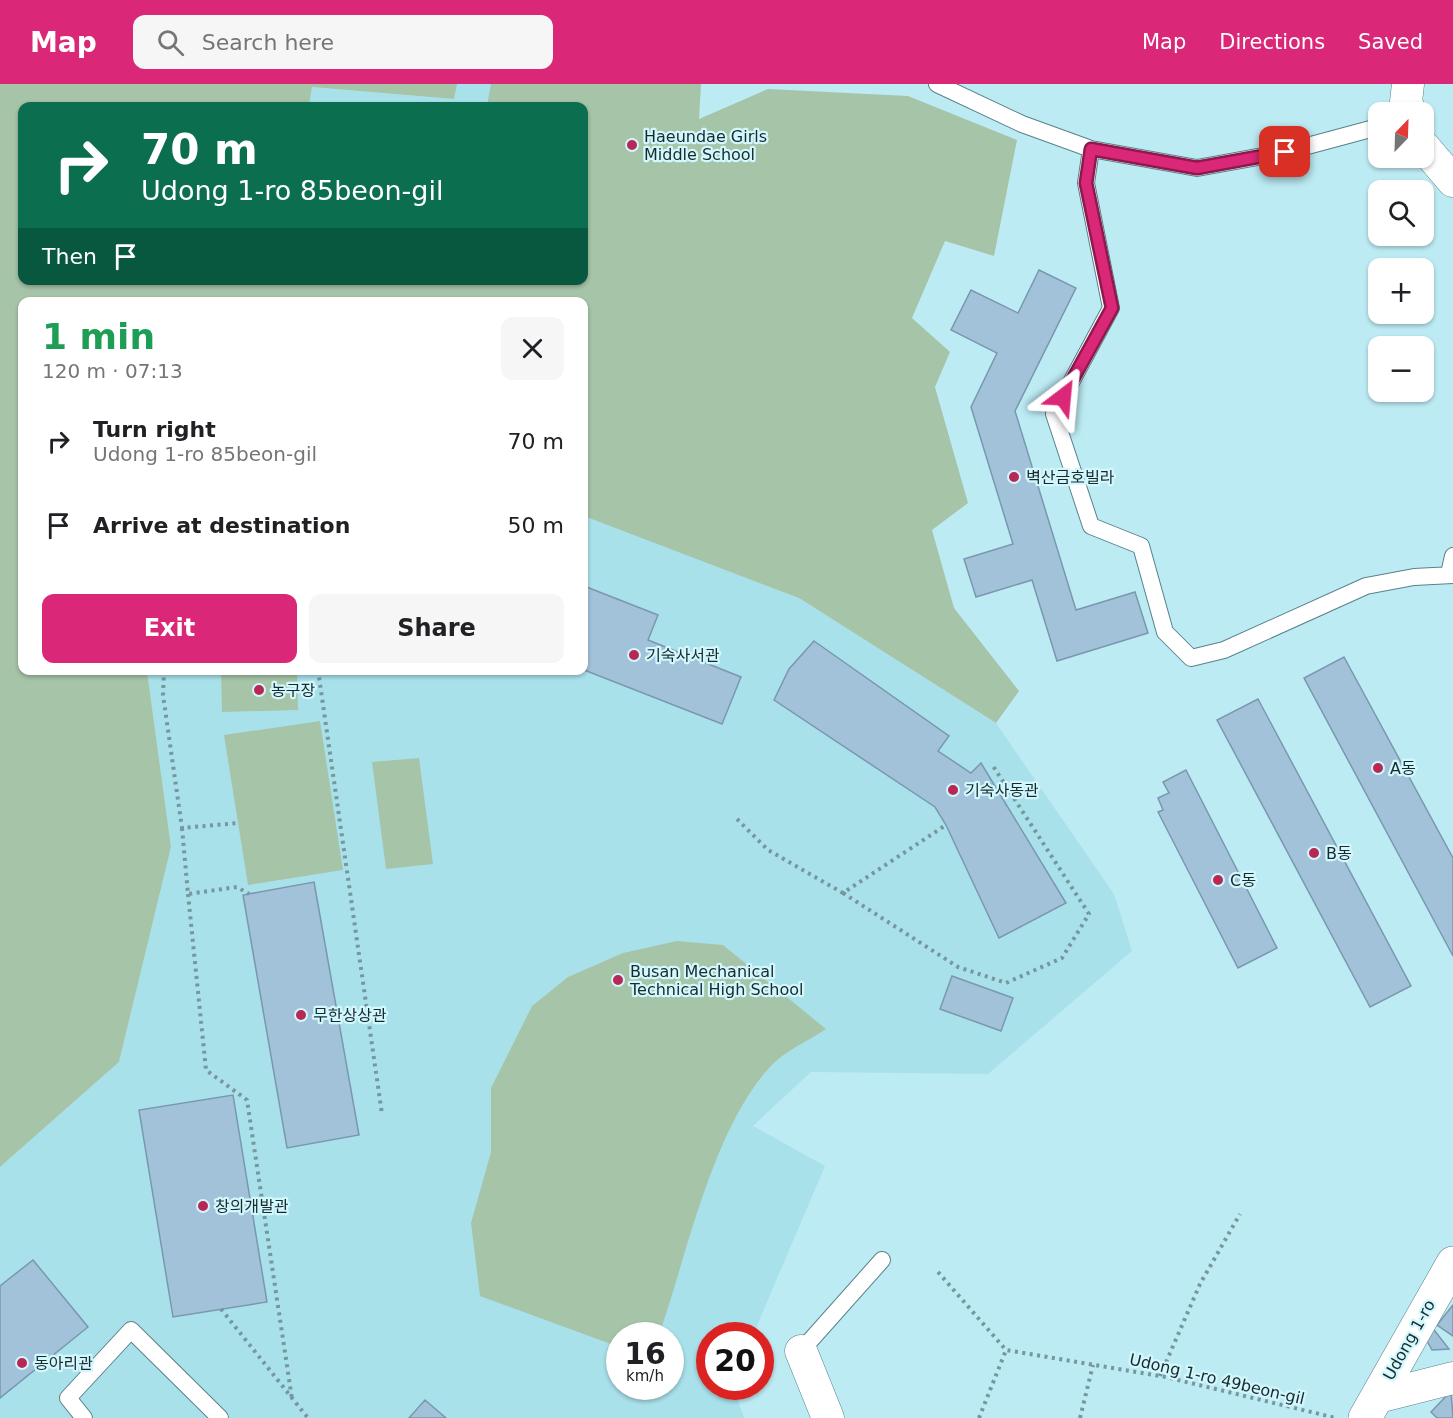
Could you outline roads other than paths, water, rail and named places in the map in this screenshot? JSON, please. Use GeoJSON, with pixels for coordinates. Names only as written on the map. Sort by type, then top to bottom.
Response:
{"type":"FeatureCollection","features":[{"type":"Feature","properties":{"kind":"street"},"geometry":{"type":"LineString","coordinates":[[1406,102],[1408,84]]}},
{"type":"Feature","properties":{"kind":"street"},"geometry":{"type":"LineString","coordinates":[[1434,159],[1453,181]]}},
{"type":"Feature","properties":{"kind":"street","name":"Udong 1-ro"},"geometry":{"type":"LineString","coordinates":[[1371,1407],[1453,1263]]}},
{"type":"Feature","properties":{"kind":"street"},"geometry":{"type":"LineString","coordinates":[[801,1351],[828,1418]]}},
{"type":"Feature","properties":{"kind":"street"},"geometry":{"type":"LineString","coordinates":[[1371,1407],[1453,1378]]}},
{"type":"Feature","properties":{"kind":"lane"},"geometry":{"type":"LineString","coordinates":[[937,84],[1022,124],[1091,149],[1197,168],[1285,152],[1368,130]]}},
{"type":"Feature","properties":{"kind":"lane"},"geometry":{"type":"LineString","coordinates":[[1091,149],[1086,183],[1112,308],[1054,414],[1091,526],[1141,546],[1165,632],[1191,658],[1224,650],[1366,586],[1451,574],[1453,556]]}},
{"type":"Feature","properties":{"kind":"lane"},"geometry":{"type":"LineString","coordinates":[[801,1351],[882,1260]]}},
{"type":"Feature","properties":{"kind":"lane"},"geometry":{"type":"LineString","coordinates":[[84,1418],[68,1398],[131,1330],[220,1418]]}},
{"type":"Feature","properties":{"kind":"place","name":"Haeundae Girls Middle School"},"geometry":{"type":"Point","coordinates":[632,145]}},
{"type":"Feature","properties":{"kind":"place","name":"벽산금호빌라"},"geometry":{"type":"Point","coordinates":[1014,477]}},
{"type":"Feature","properties":{"kind":"place","name":"기숙사서관"},"geometry":{"type":"Point","coordinates":[634,655]}},
{"type":"Feature","properties":{"kind":"place","name":"농구장"},"geometry":{"type":"Point","coordinates":[259,690]}},
{"type":"Feature","properties":{"kind":"place","name":"A동"},"geometry":{"type":"Point","coordinates":[1378,768]}},
{"type":"Feature","properties":{"kind":"place","name":"기숙사동관"},"geometry":{"type":"Point","coordinates":[953,790]}},
{"type":"Feature","properties":{"kind":"place","name":"B동"},"geometry":{"type":"Point","coordinates":[1314,853]}},
{"type":"Feature","properties":{"kind":"place","name":"C동"},"geometry":{"type":"Point","coordinates":[1218,880]}},
{"type":"Feature","properties":{"kind":"place","name":"Busan Mechanical Technical High School"},"geometry":{"type":"Point","coordinates":[618,980]}},
{"type":"Feature","properties":{"kind":"place","name":"무한상상관"},"geometry":{"type":"Point","coordinates":[301,1015]}},
{"type":"Feature","properties":{"kind":"place","name":"창의개발관"},"geometry":{"type":"Point","coordinates":[203,1206]}},
{"type":"Feature","properties":{"kind":"place","name":"동아리관"},"geometry":{"type":"Point","coordinates":[22,1363]}}]}
